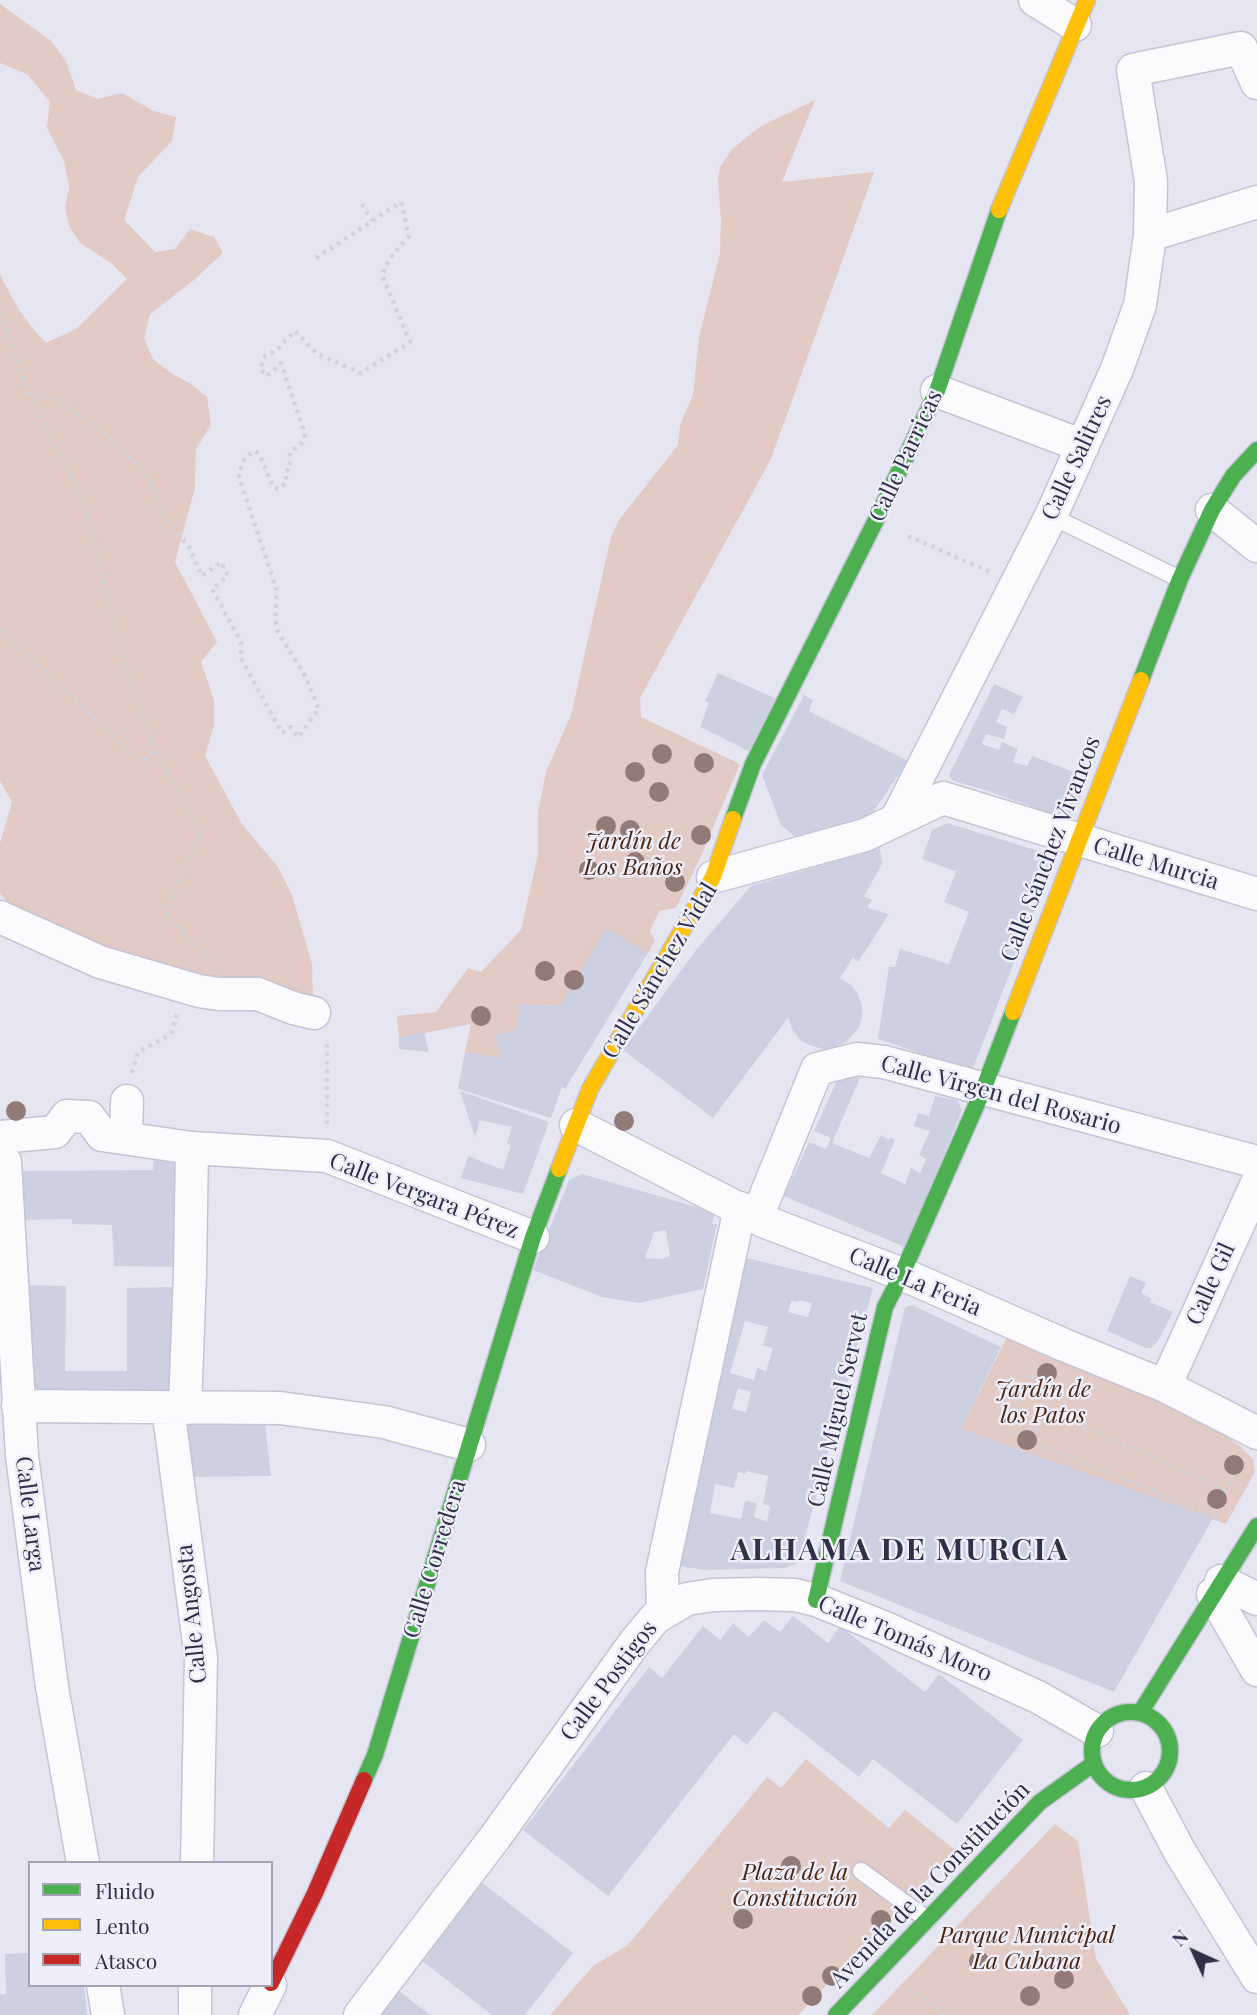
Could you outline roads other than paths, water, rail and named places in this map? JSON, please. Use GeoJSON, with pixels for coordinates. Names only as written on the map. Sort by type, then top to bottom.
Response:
{"type":"FeatureCollection","features":[{"type":"Feature","properties":{"kind":"street","name":"Calle Parricas"},"geometry":{"type":"LineString","coordinates":[[713,877],[753,764],[876,520],[937,391],[1000,207],[1081,13],[1035,0]]}},
{"type":"Feature","properties":{"kind":"street","name":"Calle Salitres"},"geometry":{"type":"LineString","coordinates":[[897,818],[1051,516],[1118,369],[1140,304],[1150,234],[1151,181],[1133,70],[1241,48],[1257,83]]}},
{"type":"Feature","properties":{"kind":"street"},"geometry":{"type":"LineString","coordinates":[[1150,234],[1257,202]]}},
{"type":"Feature","properties":{"kind":"street"},"geometry":{"type":"LineString","coordinates":[[937,391],[1083,446]]}},
{"type":"Feature","properties":{"kind":"street","name":"Calle Sánchez Vivancos"},"geometry":{"type":"LineString","coordinates":[[902,1274],[983,1090],[1180,579],[1212,510],[1233,476],[1257,450]]}},
{"type":"Feature","properties":{"kind":"street"},"geometry":{"type":"LineString","coordinates":[[1212,510],[1257,546]]}},
{"type":"Feature","properties":{"kind":"street","name":"Calle Murcia"},"geometry":{"type":"LineString","coordinates":[[897,818],[943,798],[1257,894]]}},
{"type":"Feature","properties":{"kind":"street","name":"Calle Sánchez Vidal"},"geometry":{"type":"LineString","coordinates":[[576,1125],[590,1089],[713,877],[865,835],[897,818]]}},
{"type":"Feature","properties":{"kind":"street"},"geometry":{"type":"LineString","coordinates":[[0,917],[100,962],[199,991],[258,994],[313,1013]]}},
{"type":"Feature","properties":{"kind":"street","name":"Calle Virgen del Rosario"},"geometry":{"type":"LineString","coordinates":[[748,1213],[817,1069],[857,1059],[884,1062],[1257,1162]]}},
{"type":"Feature","properties":{"kind":"street"},"geometry":{"type":"LineString","coordinates":[[127,1101],[137,1139]]}},
{"type":"Feature","properties":{"kind":"street","name":"Calle Vergara Pérez"},"geometry":{"type":"LineString","coordinates":[[2,1151],[55,1132],[67,1115],[89,1117],[102,1135],[192,1148],[327,1156],[533,1237]]}},
{"type":"Feature","properties":{"kind":"street","name":"Calle La Feria"},"geometry":{"type":"LineString","coordinates":[[576,1125],[748,1213],[902,1274],[1165,1386],[1249,1446]]}},
{"type":"Feature","properties":{"kind":"street","name":"Calle Corredera"},"geometry":{"type":"LineString","coordinates":[[273,1980],[315,1894],[375,1755],[533,1237],[576,1125]]}},
{"type":"Feature","properties":{"kind":"street","name":"Calle Angosta"},"geometry":{"type":"LineString","coordinates":[[192,1148],[176,1408],[201,1658],[197,1861]]}},
{"type":"Feature","properties":{"kind":"street","name":"Calle Larga"},"geometry":{"type":"LineString","coordinates":[[2,1151],[18,1406],[52,1687],[83,1861]]}},
{"type":"Feature","properties":{"kind":"street","name":"Calle Gil"},"geometry":{"type":"LineString","coordinates":[[1165,1386],[1257,1183]]}},
{"type":"Feature","properties":{"kind":"street","name":"Calle Postigos"},"geometry":{"type":"LineString","coordinates":[[360,2015],[496,1836],[635,1642],[663,1611],[662,1572],[748,1213]]}},
{"type":"Feature","properties":{"kind":"street","name":"Calle Miguel Servet"},"geometry":{"type":"LineString","coordinates":[[816,1600],[885,1307],[902,1274]]}},
{"type":"Feature","properties":{"kind":"street"},"geometry":{"type":"LineString","coordinates":[[18,1406],[280,1408],[384,1422],[469,1445]]}},
{"type":"Feature","properties":{"kind":"street"},"geometry":{"type":"LineString","coordinates":[[1140,1713],[1254,1530]]}},
{"type":"Feature","properties":{"kind":"street"},"geometry":{"type":"LineString","coordinates":[[1217,1588],[1257,1599]]}},
{"type":"Feature","properties":{"kind":"street"},"geometry":{"type":"LineString","coordinates":[[1192,1661],[1217,1588]]}},
{"type":"Feature","properties":{"kind":"street"},"geometry":{"type":"LineString","coordinates":[[1217,1588],[1257,1670]]}},
{"type":"Feature","properties":{"kind":"street","name":"Calle Tomás Moro"},"geometry":{"type":"LineString","coordinates":[[663,1611],[687,1599],[713,1595],[795,1595],[816,1600],[883,1627],[1038,1698],[1097,1731]]}},
{"type":"Feature","properties":{"kind":"street"},"geometry":{"type":"LineString","coordinates":[[1167,1733],[1175,1710]]}},
{"type":"Feature","properties":{"kind":"street"},"geometry":{"type":"LineString","coordinates":[[1120,1713],[1140,1713],[1150,1717],[1167,1733],[1170,1759],[1166,1771],[1158,1781],[1134,1791],[1121,1790],[1099,1775],[1091,1753],[1097,1731],[1111,1717],[1120,1713]]}},
{"type":"Feature","properties":{"kind":"street","name":"Avenida de la Constitución"},"geometry":{"type":"LineString","coordinates":[[836,2015],[1040,1802],[1093,1764]]}},
{"type":"Feature","properties":{"kind":"street"},"geometry":{"type":"LineString","coordinates":[[1146,1788],[1180,1852],[1257,1977]]}},
{"type":"Feature","properties":{"kind":"street"},"geometry":{"type":"LineString","coordinates":[[103,1987],[108,2015]]}},
{"type":"Feature","properties":{"kind":"street"},"geometry":{"type":"LineString","coordinates":[[195,1987],[195,2015]]}},
{"type":"Feature","properties":{"kind":"street","name":"Calle Corredera"},"geometry":{"type":"LineString","coordinates":[[255,2015],[269,1987]]}},
{"type":"Feature","properties":{"kind":"lane"},"geometry":{"type":"LineString","coordinates":[[1051,516],[1180,579]]}},
{"type":"Feature","properties":{"kind":"lane"},"geometry":{"type":"LineString","coordinates":[[861,1871],[928,1920]]}},
{"type":"Feature","properties":{"kind":"district","name":"ALHAMA DE MURCIA"},"geometry":{"type":"Point","coordinates":[900,1551]}},
{"type":"Feature","properties":{"kind":"park label","name":"Jardín de Los Baños"},"geometry":{"type":"Point","coordinates":[633,855]}},
{"type":"Feature","properties":{"kind":"park label","name":"Jardín de los Patos"},"geometry":{"type":"Point","coordinates":[1043,1403]}},
{"type":"Feature","properties":{"kind":"park label","name":"Plaza de la Constitución"},"geometry":{"type":"Point","coordinates":[795,1886]}},
{"type":"Feature","properties":{"kind":"park label","name":"Parque Municipal La Cubana"},"geometry":{"type":"Point","coordinates":[1027,1949]}}]}
